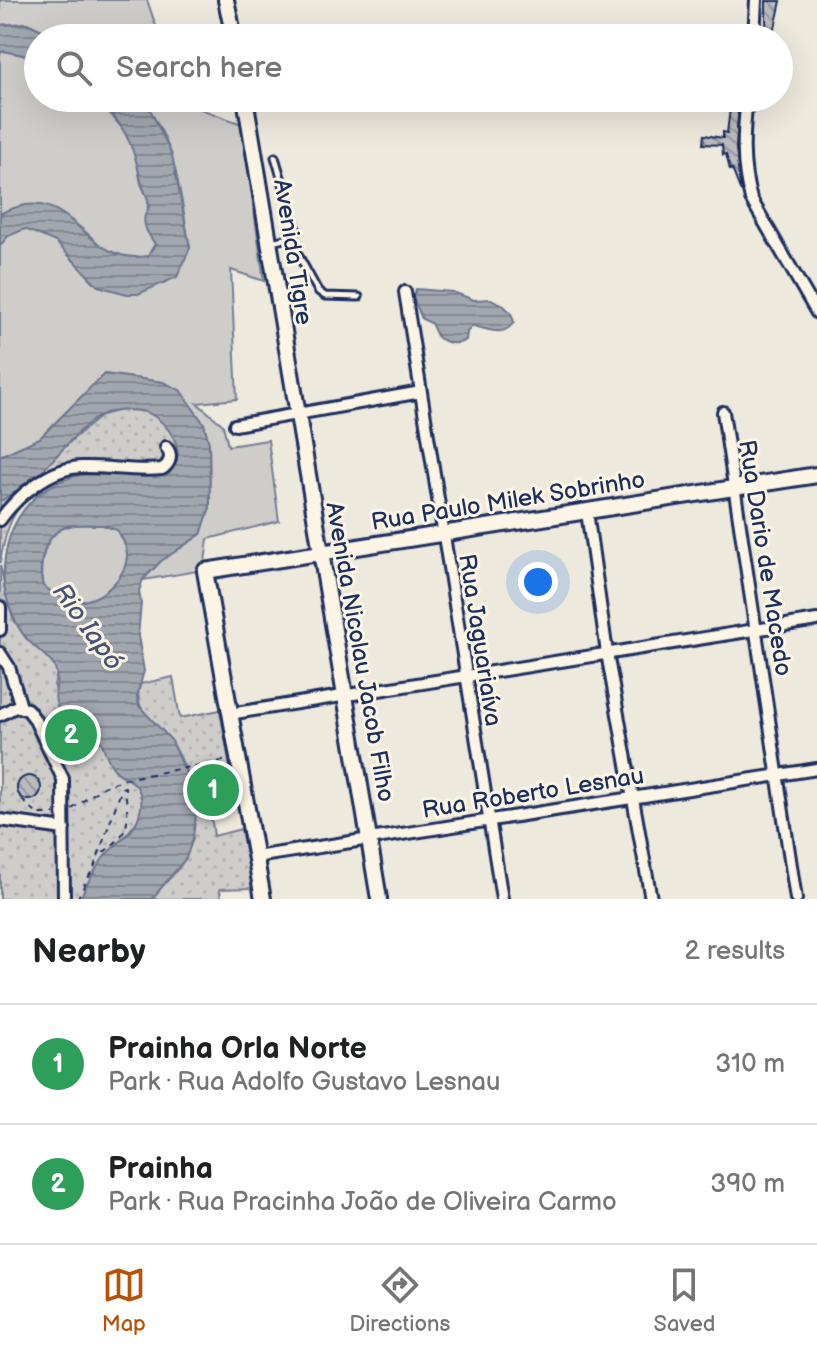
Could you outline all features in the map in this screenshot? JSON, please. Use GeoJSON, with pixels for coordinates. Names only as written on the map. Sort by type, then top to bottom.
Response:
{"type":"FeatureCollection","features":[{"type":"Feature","properties":{"kind":"street"},"geometry":{"type":"LineString","coordinates":[[226,0],[231,24]]}},
{"type":"Feature","properties":{"kind":"street"},"geometry":{"type":"LineString","coordinates":[[755,24],[756,0]]}},
{"type":"Feature","properties":{"kind":"street","name":"Avenida Tigre"},"geometry":{"type":"LineString","coordinates":[[247,112],[297,413]]}},
{"type":"Feature","properties":{"kind":"street"},"geometry":{"type":"LineString","coordinates":[[746,112],[743,157],[751,199],[817,313]]}},
{"type":"Feature","properties":{"kind":"street","name":"Rua Jaguariaíva"},"geometry":{"type":"LineString","coordinates":[[405,292],[502,899]]}},
{"type":"Feature","properties":{"kind":"street"},"geometry":{"type":"LineString","coordinates":[[235,425],[421,392]]}},
{"type":"Feature","properties":{"kind":"street","name":"Rua Dario de Macedo"},"geometry":{"type":"LineString","coordinates":[[723,412],[796,899]]}},
{"type":"Feature","properties":{"kind":"street","name":"Avenida Nicolau Jacob Filho"},"geometry":{"type":"LineString","coordinates":[[297,413],[379,899]]}},
{"type":"Feature","properties":{"kind":"street"},"geometry":{"type":"LineString","coordinates":[[0,520],[21,496],[60,471],[78,467],[162,469],[170,459],[166,447]]}},
{"type":"Feature","properties":{"kind":"street","name":"Rua Paulo Milek Sobrinho"},"geometry":{"type":"LineString","coordinates":[[229,714],[205,571],[817,475]]}},
{"type":"Feature","properties":{"kind":"street"},"geometry":{"type":"LineString","coordinates":[[587,512],[607,653],[651,899]]}},
{"type":"Feature","properties":{"kind":"street"},"geometry":{"type":"LineString","coordinates":[[0,607],[0,630]]}},
{"type":"Feature","properties":{"kind":"street"},"geometry":{"type":"LineString","coordinates":[[263,899],[229,714],[817,620]]}},
{"type":"Feature","properties":{"kind":"street"},"geometry":{"type":"LineString","coordinates":[[0,653],[9,667],[21,707]]}},
{"type":"Feature","properties":{"kind":"street"},"geometry":{"type":"LineString","coordinates":[[0,715],[8,709],[27,709],[63,779],[64,899]]}},
{"type":"Feature","properties":{"kind":"street","name":"Rua Roberto Lesnau"},"geometry":{"type":"LineString","coordinates":[[255,857],[817,769]]}},
{"type":"Feature","properties":{"kind":"street"},"geometry":{"type":"LineString","coordinates":[[0,820],[64,829]]}},
{"type":"Feature","properties":{"kind":"lane"},"geometry":{"type":"LineString","coordinates":[[270,242],[289,238],[297,231],[275,157]]}},
{"type":"Feature","properties":{"kind":"lane"},"geometry":{"type":"LineString","coordinates":[[289,238],[318,291],[325,296],[359,297]]}},
{"type":"Feature","properties":{"kind":"path"},"geometry":{"type":"LineString","coordinates":[[124,779],[237,758]]}},
{"type":"Feature","properties":{"kind":"path"},"geometry":{"type":"LineString","coordinates":[[77,899],[98,857],[116,802],[125,787],[130,818],[128,824],[121,838],[98,857]]}},
{"type":"Feature","properties":{"kind":"shaded area"},"geometry":{"type":"Polygon","coordinates":[[[0,0],[147,0],[155,24],[27,23],[0,25],[0,0]]]}},
{"type":"Feature","properties":{"kind":"shaded area"},"geometry":{"type":"Polygon","coordinates":[[[0,53],[24,55],[24,112],[109,112],[128,135],[148,199],[147,231],[155,244],[148,256],[128,258],[111,253],[72,220],[42,207],[22,206],[0,214],[0,53]]]}},
{"type":"Feature","properties":{"kind":"shaded area"},"geometry":{"type":"Polygon","coordinates":[[[209,112],[242,124],[264,281],[231,270],[237,399],[197,403],[223,425],[228,446],[268,440],[279,521],[208,539],[204,570],[143,580],[161,561],[201,534],[210,507],[209,444],[204,424],[193,409],[163,382],[104,374],[40,438],[0,456],[0,246],[8,236],[25,228],[56,242],[98,286],[190,248],[175,168],[161,130],[150,113],[209,112]]]}},
{"type":"Feature","properties":{"kind":"shaded area"},"geometry":{"type":"Polygon","coordinates":[[[121,410],[146,412],[161,421],[177,446],[175,462],[158,473],[110,475],[63,485],[34,496],[15,513],[0,563],[0,501],[26,486],[102,415],[121,410]]]}},
{"type":"Feature","properties":{"kind":"shaded area"},"geometry":{"type":"Polygon","coordinates":[[[73,525],[103,525],[117,530],[127,554],[122,573],[109,589],[90,599],[71,601],[43,586],[42,559],[54,535],[60,529],[73,525]]]}},
{"type":"Feature","properties":{"kind":"shaded area"},"geometry":{"type":"Polygon","coordinates":[[[0,565],[13,618],[26,638],[53,663],[57,673],[54,685],[65,717],[83,722],[95,731],[113,765],[137,786],[142,800],[138,819],[98,867],[80,899],[64,899],[64,779],[23,706],[5,706],[0,710],[0,565]]]}},
{"type":"Feature","properties":{"kind":"shaded area"},"geometry":{"type":"Polygon","coordinates":[[[173,677],[180,718],[220,710],[235,797],[209,802],[214,836],[241,829],[252,885],[251,888],[220,889],[221,899],[152,899],[183,862],[194,826],[191,784],[186,771],[173,744],[143,711],[138,695],[140,684],[173,677]]]}},
{"type":"Feature","properties":{"kind":"shaded area"},"geometry":{"type":"Polygon","coordinates":[[[20,710],[33,721],[44,755],[58,779],[61,899],[0,899],[0,721],[20,710]]]}},
{"type":"Feature","properties":{"kind":"water"},"geometry":{"type":"Polygon","coordinates":[[[27,23],[29,24],[24,24],[24,55],[0,53],[0,25],[27,23]]]}},
{"type":"Feature","properties":{"kind":"water"},"geometry":{"type":"Polygon","coordinates":[[[110,112],[151,112],[172,155],[190,248],[177,277],[138,294],[98,286],[56,242],[25,229],[8,236],[0,246],[0,214],[25,205],[44,206],[61,213],[107,249],[125,256],[148,256],[155,244],[145,227],[149,204],[135,156],[110,112]]]}},
{"type":"Feature","properties":{"kind":"water"},"geometry":{"type":"Polygon","coordinates":[[[416,289],[453,292],[474,300],[491,299],[511,313],[514,322],[500,331],[472,326],[466,340],[449,342],[438,338],[431,323],[422,319],[413,297],[416,289]]]}},
{"type":"Feature","properties":{"kind":"water","name":"Rio Iapó"},"geometry":{"type":"Polygon","coordinates":[[[104,374],[163,382],[180,390],[204,424],[209,444],[210,507],[201,534],[161,561],[143,579],[139,591],[138,636],[144,671],[137,696],[139,706],[172,741],[190,783],[196,813],[193,838],[186,858],[152,899],[80,899],[104,857],[137,823],[141,796],[136,785],[114,769],[92,728],[84,721],[60,712],[56,700],[54,666],[15,622],[4,586],[5,561],[9,538],[18,519],[45,490],[63,480],[84,474],[161,473],[175,463],[177,447],[169,430],[148,413],[127,410],[106,413],[76,435],[26,486],[0,501],[0,456],[40,438],[104,374]],[[86,524],[60,529],[44,550],[41,569],[43,586],[71,601],[90,599],[109,589],[126,563],[126,547],[117,530],[86,524]]]}},
{"type":"Feature","properties":{"kind":"building"},"geometry":{"type":"Polygon","coordinates":[[[766,1],[781,1],[776,24],[766,24],[766,1]]]}},
{"type":"Feature","properties":{"kind":"building"},"geometry":{"type":"Polygon","coordinates":[[[730,112],[738,112],[736,149],[741,192],[726,154],[723,155],[722,145],[703,144],[704,135],[723,138],[723,132],[727,133],[730,112]]]}},
{"type":"Feature","properties":{"kind":"building"},"geometry":{"type":"Polygon","coordinates":[[[29,776],[38,779],[41,788],[38,797],[29,800],[20,797],[17,788],[20,779],[29,776]]]}},
{"type":"Feature","properties":{"kind":"place","name":"Prainha"},"geometry":{"type":"Point","coordinates":[71,735]}},
{"type":"Feature","properties":{"kind":"place","name":"Prainha Orla Norte"},"geometry":{"type":"Point","coordinates":[213,790]}}]}
